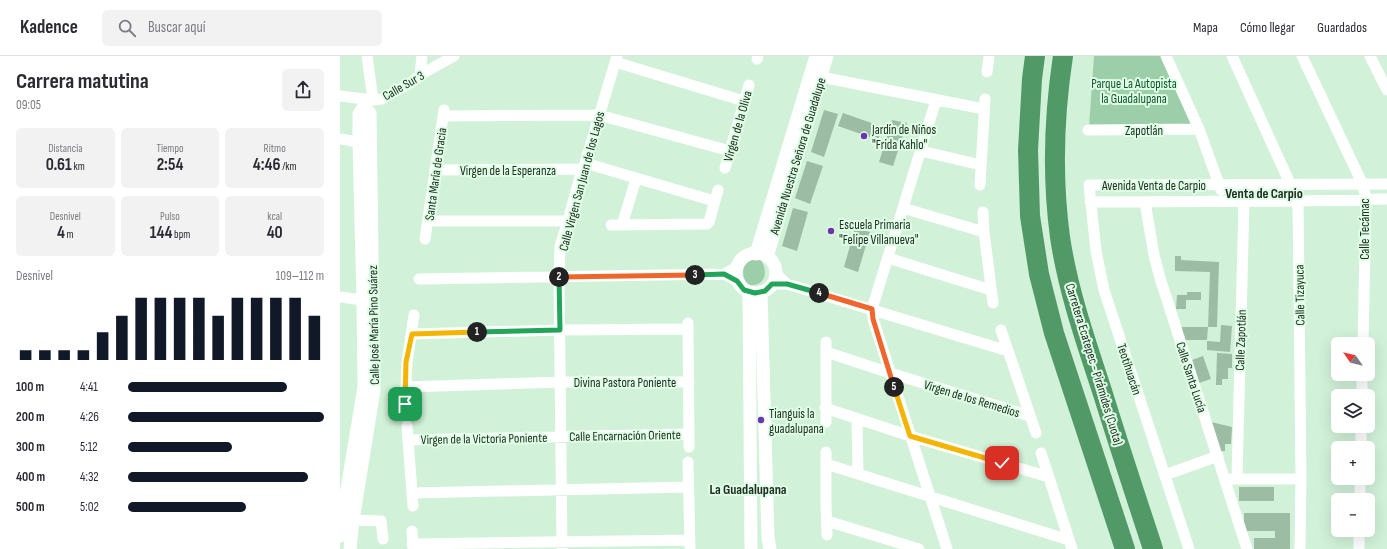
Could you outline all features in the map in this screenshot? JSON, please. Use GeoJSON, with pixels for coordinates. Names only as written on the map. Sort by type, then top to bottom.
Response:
{"type":"FeatureCollection","features":[{"type":"Feature","properties":{"kind":"highway"},"geometry":{"type":"LineString","coordinates":[[1035,56],[1032,79],[1028,150],[1030,216],[1039,274],[1054,333],[1125,549]]}},
{"type":"Feature","properties":{"kind":"highway","name":"Carretera Ecatepec - Pirámides (Cuota)"},"geometry":{"type":"LineString","coordinates":[[1063,56],[1055,150],[1056,195],[1060,236],[1079,322],[1153,549]]}},
{"type":"Feature","properties":{"kind":"street"},"geometry":{"type":"LineString","coordinates":[[340,96],[372,100],[367,56]]}},
{"type":"Feature","properties":{"kind":"street"},"geometry":{"type":"LineString","coordinates":[[420,75],[422,56]]}},
{"type":"Feature","properties":{"kind":"street","name":"Calle Sur 3"},"geometry":{"type":"LineString","coordinates":[[372,100],[382,98],[406,86],[420,75],[454,56]]}},
{"type":"Feature","properties":{"kind":"street","name":"Avenida Nuestra Señora de Guadalupe"},"geometry":{"type":"LineString","coordinates":[[761,255],[816,56]]}},
{"type":"Feature","properties":{"kind":"street","name":"Avenida Nuestra Señora de Guadalupe"},"geometry":{"type":"LineString","coordinates":[[761,255],[827,56]]}},
{"type":"Feature","properties":{"kind":"street"},"geometry":{"type":"LineString","coordinates":[[987,72],[988,56]]}},
{"type":"Feature","properties":{"kind":"street"},"geometry":{"type":"LineString","coordinates":[[1166,56],[1199,129],[1220,185],[1224,201]]}},
{"type":"Feature","properties":{"kind":"street","name":"Calle Tizayuca"},"geometry":{"type":"LineString","coordinates":[[1232,56],[1298,201],[1302,479],[1300,549]]}},
{"type":"Feature","properties":{"kind":"street","name":"Calle Tecámac"},"geometry":{"type":"LineString","coordinates":[[1302,56],[1363,185],[1366,199],[1363,337]]}},
{"type":"Feature","properties":{"kind":"street"},"geometry":{"type":"LineString","coordinates":[[1370,56],[1387,90]]}},
{"type":"Feature","properties":{"kind":"street"},"geometry":{"type":"LineString","coordinates":[[616,59],[744,101]]}},
{"type":"Feature","properties":{"kind":"street","name":"Calle Virgen San Juan de los Lagos"},"geometry":{"type":"LineString","coordinates":[[562,546],[559,277],[560,246],[616,59]]}},
{"type":"Feature","properties":{"kind":"street"},"geometry":{"type":"LineString","coordinates":[[821,77],[936,100],[985,104],[980,185]]}},
{"type":"Feature","properties":{"kind":"street","name":"Virgen de la Oliva"},"geometry":{"type":"LineString","coordinates":[[725,168],[749,85]]}},
{"type":"Feature","properties":{"kind":"street"},"geometry":{"type":"LineString","coordinates":[[936,100],[872,309],[873,319],[947,549]]}},
{"type":"Feature","properties":{"kind":"street","name":"Calle José María Pino Suárez"},"geometry":{"type":"LineString","coordinates":[[350,549],[346,513],[374,390],[368,300],[370,113],[367,110],[362,109],[360,114],[360,142]]}},
{"type":"Feature","properties":{"kind":"street","name":"Santa María de Gracia"},"geometry":{"type":"LineString","coordinates":[[425,239],[444,113],[599,115]]}},
{"type":"Feature","properties":{"kind":"street"},"geometry":{"type":"LineString","coordinates":[[599,115],[730,151]]}},
{"type":"Feature","properties":{"kind":"street","name":"Zapotlán"},"geometry":{"type":"LineString","coordinates":[[1088,130],[1199,129]]}},
{"type":"Feature","properties":{"kind":"street"},"geometry":{"type":"LineString","coordinates":[[340,139],[360,142],[368,300],[340,297]]}},
{"type":"Feature","properties":{"kind":"street"},"geometry":{"type":"LineString","coordinates":[[921,151],[981,165]]}},
{"type":"Feature","properties":{"kind":"street","name":"Virgen de la Esperanza"},"geometry":{"type":"LineString","coordinates":[[435,170],[583,166],[714,201]]}},
{"type":"Feature","properties":{"kind":"street"},"geometry":{"type":"LineString","coordinates":[[622,225],[636,179]]}},
{"type":"Feature","properties":{"kind":"street","name":"Avenida Venta de Carpio"},"geometry":{"type":"LineString","coordinates":[[1089,186],[1387,184]]}},
{"type":"Feature","properties":{"kind":"street","name":"Teotihuacán"},"geometry":{"type":"LineString","coordinates":[[1089,186],[1096,251],[1104,290],[1189,549]]}},
{"type":"Feature","properties":{"kind":"street"},"geometry":{"type":"LineString","coordinates":[[610,226],[707,224],[709,222],[718,190]]}},
{"type":"Feature","properties":{"kind":"street","name":"Avenida Venta de Carpio"},"geometry":{"type":"LineString","coordinates":[[1090,202],[1387,199]]}},
{"type":"Feature","properties":{"kind":"street","name":"Calle Zapotlán"},"geometry":{"type":"LineString","coordinates":[[1237,478],[1244,201]]}},
{"type":"Feature","properties":{"kind":"street","name":"Calle Santa Lucía"},"geometry":{"type":"LineString","coordinates":[[1145,202],[1154,255],[1160,278],[1247,549]]}},
{"type":"Feature","properties":{"kind":"street"},"geometry":{"type":"LineString","coordinates":[[903,208],[984,232]]}},
{"type":"Feature","properties":{"kind":"street"},"geometry":{"type":"LineString","coordinates":[[983,212],[993,303]]}},
{"type":"Feature","properties":{"kind":"street"},"geometry":{"type":"LineString","coordinates":[[428,221],[568,221]]}},
{"type":"Feature","properties":{"kind":"street"},"geometry":{"type":"LineString","coordinates":[[761,255],[771,261],[774,279],[765,291],[755,292],[740,286],[737,281],[737,267],[744,257],[761,255]]}},
{"type":"Feature","properties":{"kind":"street"},"geometry":{"type":"LineString","coordinates":[[888,258],[991,290]]}},
{"type":"Feature","properties":{"kind":"street"},"geometry":{"type":"LineString","coordinates":[[419,279],[724,274],[737,267]]}},
{"type":"Feature","properties":{"kind":"street"},"geometry":{"type":"LineString","coordinates":[[724,274],[737,281]]}},
{"type":"Feature","properties":{"kind":"street"},"geometry":{"type":"LineString","coordinates":[[774,279],[1008,351]]}},
{"type":"Feature","properties":{"kind":"street"},"geometry":{"type":"LineString","coordinates":[[751,549],[755,292]]}},
{"type":"Feature","properties":{"kind":"street"},"geometry":{"type":"LineString","coordinates":[[755,292],[768,538],[770,549]]}},
{"type":"Feature","properties":{"kind":"street"},"geometry":{"type":"LineString","coordinates":[[405,404],[406,362],[412,334],[414,315]]}},
{"type":"Feature","properties":{"kind":"street"},"geometry":{"type":"LineString","coordinates":[[412,334],[688,326],[690,382],[689,447]]}},
{"type":"Feature","properties":{"kind":"street","name":"Virgen de los Remedios"},"geometry":{"type":"LineString","coordinates":[[1001,330],[1036,433]]}},
{"type":"Feature","properties":{"kind":"street","name":"Virgen de los Remedios"},"geometry":{"type":"LineString","coordinates":[[825,408],[826,347],[890,373],[1030,416]]}},
{"type":"Feature","properties":{"kind":"street","name":"Divina Pastora Poniente"},"geometry":{"type":"LineString","coordinates":[[406,387],[560,382],[690,382]]}},
{"type":"Feature","properties":{"kind":"street"},"geometry":{"type":"LineString","coordinates":[[826,422],[825,408],[910,436],[1049,477]]}},
{"type":"Feature","properties":{"kind":"street"},"geometry":{"type":"LineString","coordinates":[[857,419],[858,474]]}},
{"type":"Feature","properties":{"kind":"street"},"geometry":{"type":"LineString","coordinates":[[407,426],[413,506]]}},
{"type":"Feature","properties":{"kind":"street","name":"Calle Encarnación Oriente"},"geometry":{"type":"LineString","coordinates":[[561,436],[689,434]]}},
{"type":"Feature","properties":{"kind":"street","name":"Virgen de la Victoria Poniente"},"geometry":{"type":"LineString","coordinates":[[408,440],[561,436]]}},
{"type":"Feature","properties":{"kind":"street"},"geometry":{"type":"LineString","coordinates":[[826,452],[828,535]]}},
{"type":"Feature","properties":{"kind":"street"},"geometry":{"type":"LineString","coordinates":[[1041,453],[1070,545]]}},
{"type":"Feature","properties":{"kind":"street"},"geometry":{"type":"LineString","coordinates":[[1165,475],[1218,456]]}},
{"type":"Feature","properties":{"kind":"street"},"geometry":{"type":"LineString","coordinates":[[412,531],[413,547],[690,545],[688,462]]}},
{"type":"Feature","properties":{"kind":"street"},"geometry":{"type":"LineString","coordinates":[[826,464],[931,497],[1070,545]]}},
{"type":"Feature","properties":{"kind":"street"},"geometry":{"type":"LineString","coordinates":[[1225,479],[1302,479]]}},
{"type":"Feature","properties":{"kind":"street"},"geometry":{"type":"LineString","coordinates":[[412,492],[688,487]]}},
{"type":"Feature","properties":{"kind":"street"},"geometry":{"type":"LineString","coordinates":[[340,536],[346,513],[381,521],[383,540]]}},
{"type":"Feature","properties":{"kind":"street"},"geometry":{"type":"LineString","coordinates":[[827,521],[919,549]]}},
{"type":"Feature","properties":{"kind":"street"},"geometry":{"type":"LineString","coordinates":[[1359,537],[1359,549]]}},
{"type":"Feature","properties":{"kind":"green space","name":"Parque La Autopista la Guadalupana"},"geometry":{"type":"Polygon","coordinates":[[[1094,56],[1167,56],[1197,124],[1089,127],[1094,56]]]}},
{"type":"Feature","properties":{"kind":"green space"},"geometry":{"type":"Polygon","coordinates":[[[752,257],[759,257],[765,272],[764,277],[759,283],[748,285],[744,278],[743,270],[746,263],[752,257]]]}},
{"type":"Feature","properties":{"kind":"building"},"geometry":{"type":"Polygon","coordinates":[[[824,110],[838,114],[824,157],[811,152],[824,110]]]}},
{"type":"Feature","properties":{"kind":"building"},"geometry":{"type":"Polygon","coordinates":[[[843,113],[883,127],[878,140],[838,126],[843,113]]]}},
{"type":"Feature","properties":{"kind":"building"},"geometry":{"type":"Polygon","coordinates":[[[892,120],[907,123],[893,166],[879,162],[892,120]]]}},
{"type":"Feature","properties":{"kind":"building"},"geometry":{"type":"Polygon","coordinates":[[[807,161],[823,166],[810,204],[795,198],[807,161]]]}},
{"type":"Feature","properties":{"kind":"building"},"geometry":{"type":"Polygon","coordinates":[[[793,208],[808,212],[797,251],[782,246],[793,208]]]}},
{"type":"Feature","properties":{"kind":"building"},"geometry":{"type":"Polygon","coordinates":[[[855,228],[870,232],[858,272],[844,267],[855,228]]]}},
{"type":"Feature","properties":{"kind":"building"},"geometry":{"type":"Polygon","coordinates":[[[1175,256],[1181,256],[1181,260],[1219,262],[1217,327],[1208,327],[1210,272],[1175,271],[1175,256]]]}},
{"type":"Feature","properties":{"kind":"building"},"geometry":{"type":"Polygon","coordinates":[[[1187,292],[1201,292],[1201,300],[1186,300],[1186,309],[1176,309],[1177,295],[1187,295],[1187,292]]]}},
{"type":"Feature","properties":{"kind":"building"},"geometry":{"type":"Polygon","coordinates":[[[1221,325],[1232,326],[1230,352],[1207,350],[1207,341],[1220,342],[1221,325]]]}},
{"type":"Feature","properties":{"kind":"building"},"geometry":{"type":"Polygon","coordinates":[[[1182,327],[1208,327],[1207,340],[1182,340],[1182,327]]]}},
{"type":"Feature","properties":{"kind":"building"},"geometry":{"type":"Polygon","coordinates":[[[1217,353],[1232,354],[1232,368],[1228,368],[1228,379],[1222,379],[1222,385],[1216,385],[1217,353]]]}},
{"type":"Feature","properties":{"kind":"building"},"geometry":{"type":"Polygon","coordinates":[[[1203,356],[1211,379],[1199,383],[1192,360],[1203,356]]]}},
{"type":"Feature","properties":{"kind":"building"},"geometry":{"type":"Polygon","coordinates":[[[1211,422],[1232,427],[1231,444],[1225,444],[1225,451],[1219,451],[1211,422]]]}},
{"type":"Feature","properties":{"kind":"building"},"geometry":{"type":"Polygon","coordinates":[[[1239,487],[1274,487],[1274,501],[1239,501],[1239,487]]]}},
{"type":"Feature","properties":{"kind":"building"},"geometry":{"type":"Polygon","coordinates":[[[1244,513],[1290,513],[1290,549],[1254,549],[1254,538],[1275,538],[1275,531],[1244,531],[1244,513]]]}},
{"type":"Feature","properties":{"kind":"place","name":"Jardín de Niños \"Frida Kahlo\""},"geometry":{"type":"Point","coordinates":[864,136]}},
{"type":"Feature","properties":{"kind":"place","name":"Escuela Primaria \"Felipe Villanueva\""},"geometry":{"type":"Point","coordinates":[831,231]}},
{"type":"Feature","properties":{"kind":"place","name":"Tianguis la guadalupana"},"geometry":{"type":"Point","coordinates":[761,420]}},
{"type":"Feature","properties":{"kind":"district","name":"Venta de Carpio"},"geometry":{"type":"Point","coordinates":[1264,193]}},
{"type":"Feature","properties":{"kind":"district","name":"La Guadalupana"},"geometry":{"type":"Point","coordinates":[748,489]}},
{"type":"Feature","properties":{"kind":"route"},"geometry":{"type":"LineString","coordinates":[[405,404],[406,362],[412,334],[560,330],[559,277],[724,274],[737,281],[744,290],[749,292],[755,293],[765,291],[772,284],[787,284],[872,309],[873,319],[910,436],[1002,463]]}}]}
